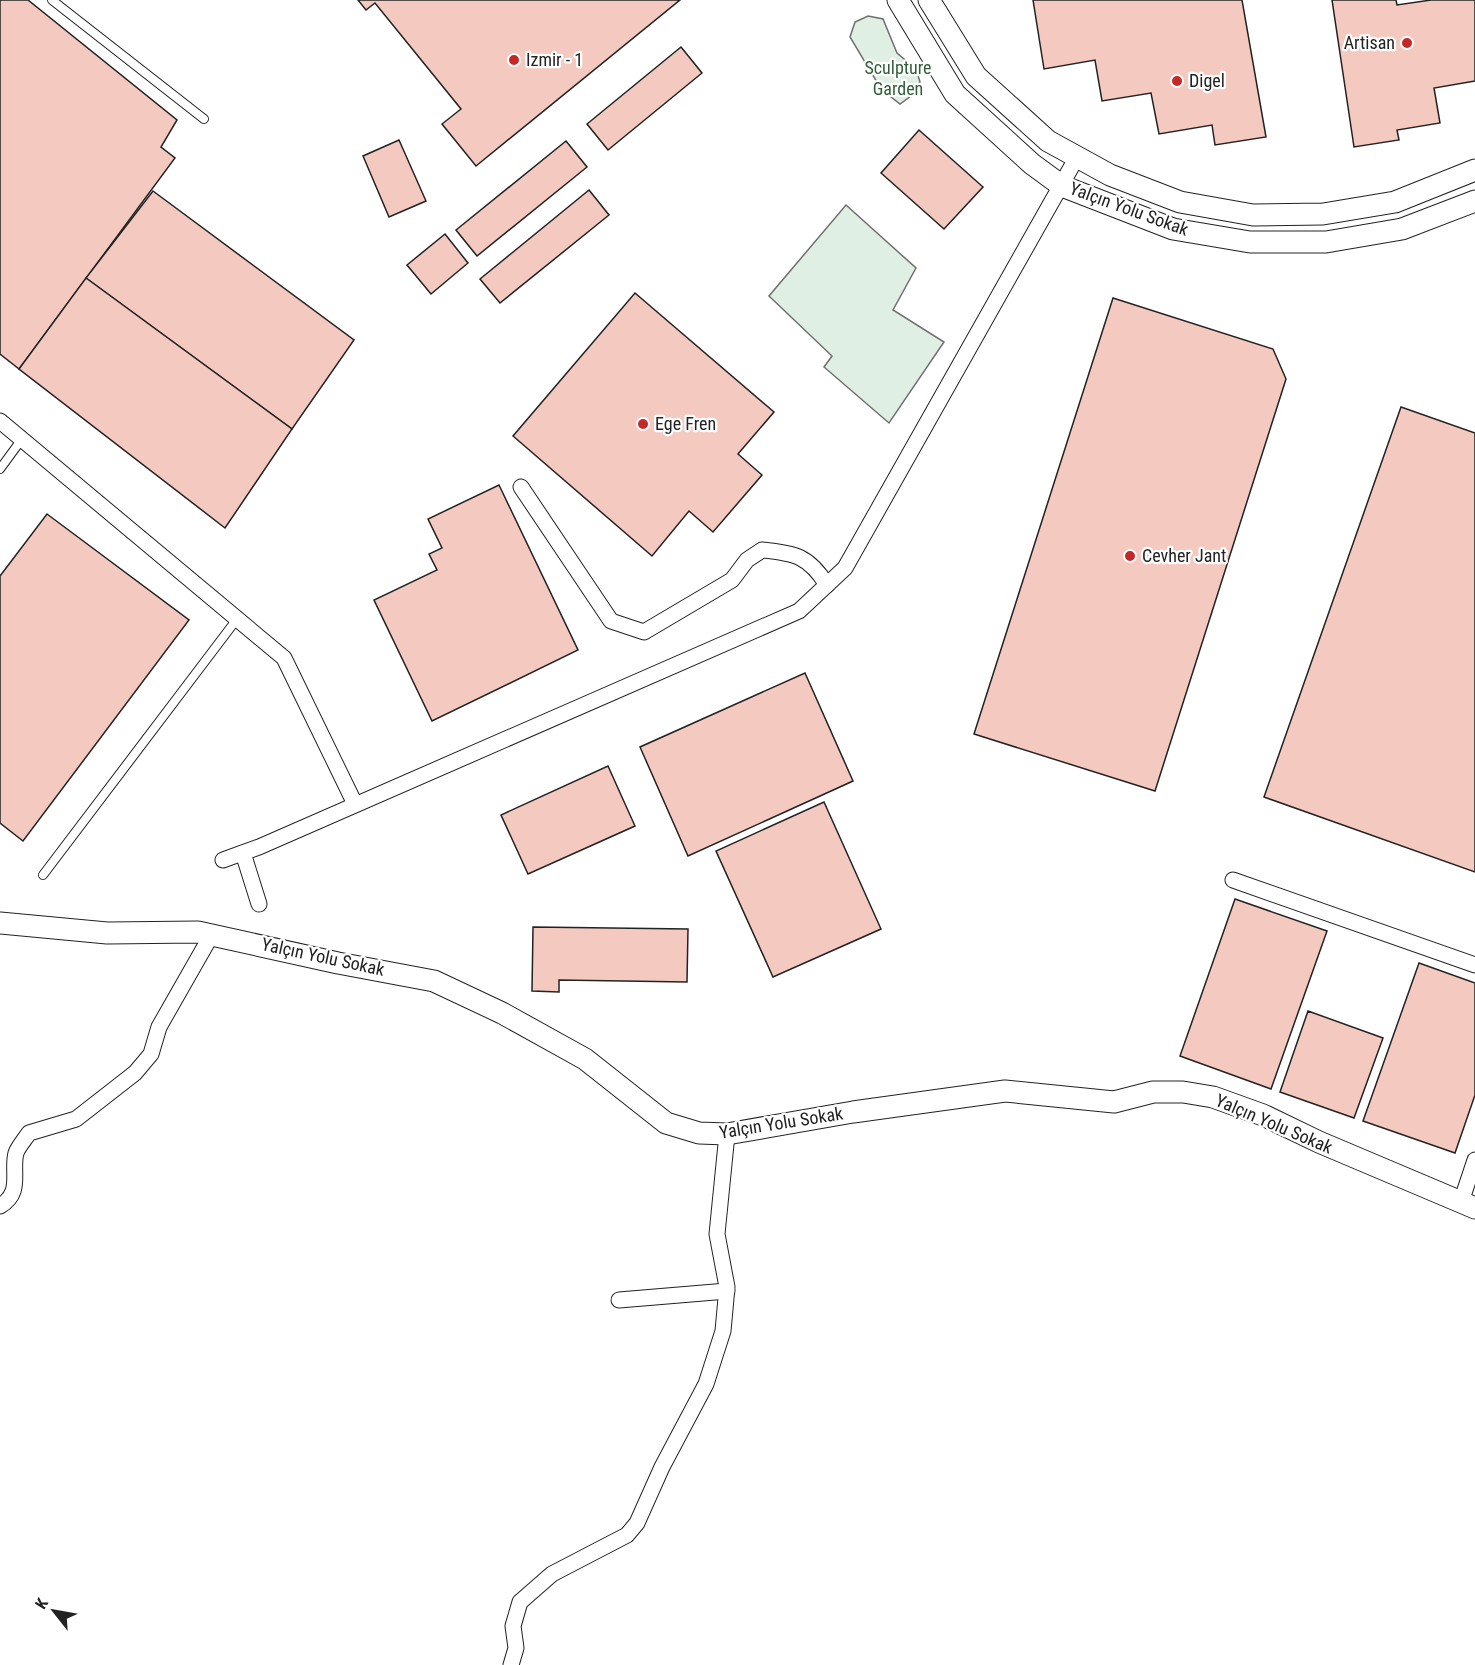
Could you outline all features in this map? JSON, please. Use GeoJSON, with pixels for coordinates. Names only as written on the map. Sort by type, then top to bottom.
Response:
{"type":"FeatureCollection","features":[{"type":"Feature","properties":{"kind":"street","name":"Yalçın Yolu Sokak"},"geometry":{"type":"LineString","coordinates":[[898,0],[955,94],[1032,164],[1062,186],[1173,229],[1250,242],[1326,242],[1402,229],[1475,201]]}},
{"type":"Feature","properties":{"kind":"street","name":"Yalçın Yolu Sokak"},"geometry":{"type":"LineString","coordinates":[[929,0],[976,76],[1048,141],[1110,175],[1180,202],[1252,215],[1323,214],[1395,202],[1475,170]]}},
{"type":"Feature","properties":{"kind":"street"},"geometry":{"type":"LineString","coordinates":[[223,860],[800,611],[845,568],[1077,157]]}},
{"type":"Feature","properties":{"kind":"street"},"geometry":{"type":"LineString","coordinates":[[0,421],[284,658],[356,804]]}},
{"type":"Feature","properties":{"kind":"street"},"geometry":{"type":"LineString","coordinates":[[521,487],[611,621],[644,632],[732,580],[747,560],[762,550],[799,556],[815,566],[826,585]]}},
{"type":"Feature","properties":{"kind":"street"},"geometry":{"type":"LineString","coordinates":[[243,853],[259,904]]}},
{"type":"Feature","properties":{"kind":"street"},"geometry":{"type":"LineString","coordinates":[[1233,880],[1475,964]]}},
{"type":"Feature","properties":{"kind":"street","name":"Yalçın Yolu Sokak"},"geometry":{"type":"LineString","coordinates":[[0,922],[107,933],[198,932],[338,963],[434,981],[502,1013],[585,1059],[666,1123],[699,1133],[727,1134],[853,1112],[1005,1091],[1114,1102],[1153,1092],[1183,1092],[1213,1097],[1263,1115],[1319,1142],[1468,1205]]}},
{"type":"Feature","properties":{"kind":"street"},"geometry":{"type":"LineString","coordinates":[[0,1206],[6,1203],[17,1180],[16,1154],[29,1133],[76,1119],[135,1073],[151,1054],[159,1027],[212,934]]}},
{"type":"Feature","properties":{"kind":"street"},"geometry":{"type":"LineString","coordinates":[[511,1665],[516,1648],[513,1626],[520,1602],[552,1574],[627,1535],[637,1523],[662,1467],[706,1384],[723,1331],[727,1291],[724,1259],[717,1234],[727,1134]]}},
{"type":"Feature","properties":{"kind":"street"},"geometry":{"type":"LineString","coordinates":[[1468,1205],[1475,1160]]}},
{"type":"Feature","properties":{"kind":"street"},"geometry":{"type":"LineString","coordinates":[[619,1300],[727,1291]]}},
{"type":"Feature","properties":{"kind":"lane"},"geometry":{"type":"LineString","coordinates":[[52,0],[204,119]]}},
{"type":"Feature","properties":{"kind":"lane"},"geometry":{"type":"LineString","coordinates":[[0,469],[22,439]]}},
{"type":"Feature","properties":{"kind":"lane"},"geometry":{"type":"LineString","coordinates":[[43,875],[237,619]]}},
{"type":"Feature","properties":{"kind":"green space","name":"Sculpture Garden"},"geometry":{"type":"Polygon","coordinates":[[[868,16],[883,19],[897,53],[916,69],[920,82],[911,96],[900,104],[881,89],[850,37],[855,22],[868,16]]]}},
{"type":"Feature","properties":{"kind":"green space"},"geometry":{"type":"Polygon","coordinates":[[[846,205],[916,268],[893,310],[944,342],[889,423],[824,367],[832,356],[769,296],[846,205]]]}},
{"type":"Feature","properties":{"kind":"building"},"geometry":{"type":"Polygon","coordinates":[[[0,0],[28,0],[177,120],[161,147],[175,158],[19,369],[0,354],[0,0]]]}},
{"type":"Feature","properties":{"kind":"building","name":"Izmir - 1"},"geometry":{"type":"Polygon","coordinates":[[[358,0],[680,0],[476,166],[442,124],[461,109],[375,3],[366,10],[358,0]]]}},
{"type":"Feature","properties":{"kind":"building","name":"Digel"},"geometry":{"type":"Polygon","coordinates":[[[1033,0],[1242,0],[1266,137],[1215,145],[1212,125],[1159,134],[1151,93],[1102,101],[1095,60],[1044,69],[1033,0]]]}},
{"type":"Feature","properties":{"kind":"building","name":"Artisan"},"geometry":{"type":"Polygon","coordinates":[[[1332,0],[1396,0],[1397,5],[1431,0],[1475,0],[1475,81],[1434,88],[1440,123],[1397,130],[1399,140],[1354,147],[1332,0]]]}},
{"type":"Feature","properties":{"kind":"building"},"geometry":{"type":"Polygon","coordinates":[[[681,47],[702,73],[608,150],[587,124],[681,47]]]}},
{"type":"Feature","properties":{"kind":"building"},"geometry":{"type":"Polygon","coordinates":[[[919,130],[983,187],[944,229],[881,173],[919,130]]]}},
{"type":"Feature","properties":{"kind":"building"},"geometry":{"type":"Polygon","coordinates":[[[399,140],[426,201],[389,217],[363,156],[399,140]]]}},
{"type":"Feature","properties":{"kind":"building"},"geometry":{"type":"Polygon","coordinates":[[[566,141],[587,167],[477,256],[456,230],[566,141]]]}},
{"type":"Feature","properties":{"kind":"building"},"geometry":{"type":"Polygon","coordinates":[[[589,190],[609,215],[500,303],[480,279],[589,190]]]}},
{"type":"Feature","properties":{"kind":"building"},"geometry":{"type":"Polygon","coordinates":[[[153,191],[354,340],[292,429],[86,278],[153,191]]]}},
{"type":"Feature","properties":{"kind":"building"},"geometry":{"type":"Polygon","coordinates":[[[445,234],[468,263],[431,294],[407,265],[445,234]]]}},
{"type":"Feature","properties":{"kind":"building"},"geometry":{"type":"Polygon","coordinates":[[[86,278],[292,429],[225,528],[19,369],[86,278]]]}},
{"type":"Feature","properties":{"kind":"building","name":"Ege Fren"},"geometry":{"type":"Polygon","coordinates":[[[635,293],[774,412],[738,454],[762,475],[713,532],[689,511],[652,556],[513,436],[635,293]]]}},
{"type":"Feature","properties":{"kind":"building","name":"Cevher Jant"},"geometry":{"type":"Polygon","coordinates":[[[1113,298],[1273,349],[1286,379],[1155,791],[974,734],[1113,298]]]}},
{"type":"Feature","properties":{"kind":"building"},"geometry":{"type":"Polygon","coordinates":[[[1401,407],[1475,433],[1475,872],[1264,797],[1401,407]]]}},
{"type":"Feature","properties":{"kind":"building"},"geometry":{"type":"Polygon","coordinates":[[[499,485],[578,650],[432,721],[374,600],[437,570],[429,554],[442,548],[428,519],[499,485]]]}},
{"type":"Feature","properties":{"kind":"building"},"geometry":{"type":"Polygon","coordinates":[[[47,514],[189,620],[23,841],[0,823],[0,576],[47,514]]]}},
{"type":"Feature","properties":{"kind":"building"},"geometry":{"type":"Polygon","coordinates":[[[805,673],[853,781],[688,856],[640,747],[805,673]]]}},
{"type":"Feature","properties":{"kind":"building"},"geometry":{"type":"Polygon","coordinates":[[[608,766],[635,826],[528,874],[501,815],[608,766]]]}},
{"type":"Feature","properties":{"kind":"building"},"geometry":{"type":"Polygon","coordinates":[[[824,802],[881,929],[773,977],[716,851],[824,802]]]}},
{"type":"Feature","properties":{"kind":"building"},"geometry":{"type":"Polygon","coordinates":[[[1235,899],[1327,931],[1271,1089],[1180,1056],[1235,899]]]}},
{"type":"Feature","properties":{"kind":"building"},"geometry":{"type":"Polygon","coordinates":[[[533,927],[688,929],[687,982],[559,980],[559,992],[532,991],[533,927]]]}},
{"type":"Feature","properties":{"kind":"building"},"geometry":{"type":"Polygon","coordinates":[[[1419,963],[1475,983],[1475,1095],[1455,1153],[1363,1121],[1419,963]]]}},
{"type":"Feature","properties":{"kind":"building"},"geometry":{"type":"Polygon","coordinates":[[[1308,1011],[1383,1038],[1354,1118],[1280,1092],[1308,1011]]]}},
{"type":"Feature","properties":{"kind":"place","name":"Artisan"},"geometry":{"type":"Point","coordinates":[1407,43]}},
{"type":"Feature","properties":{"kind":"place","name":"Izmir - 1"},"geometry":{"type":"Point","coordinates":[514,60]}},
{"type":"Feature","properties":{"kind":"place","name":"Digel"},"geometry":{"type":"Point","coordinates":[1177,81]}},
{"type":"Feature","properties":{"kind":"place","name":"Ege Fren"},"geometry":{"type":"Point","coordinates":[643,424]}},
{"type":"Feature","properties":{"kind":"place","name":"Cevher Jant"},"geometry":{"type":"Point","coordinates":[1130,556]}}]}
